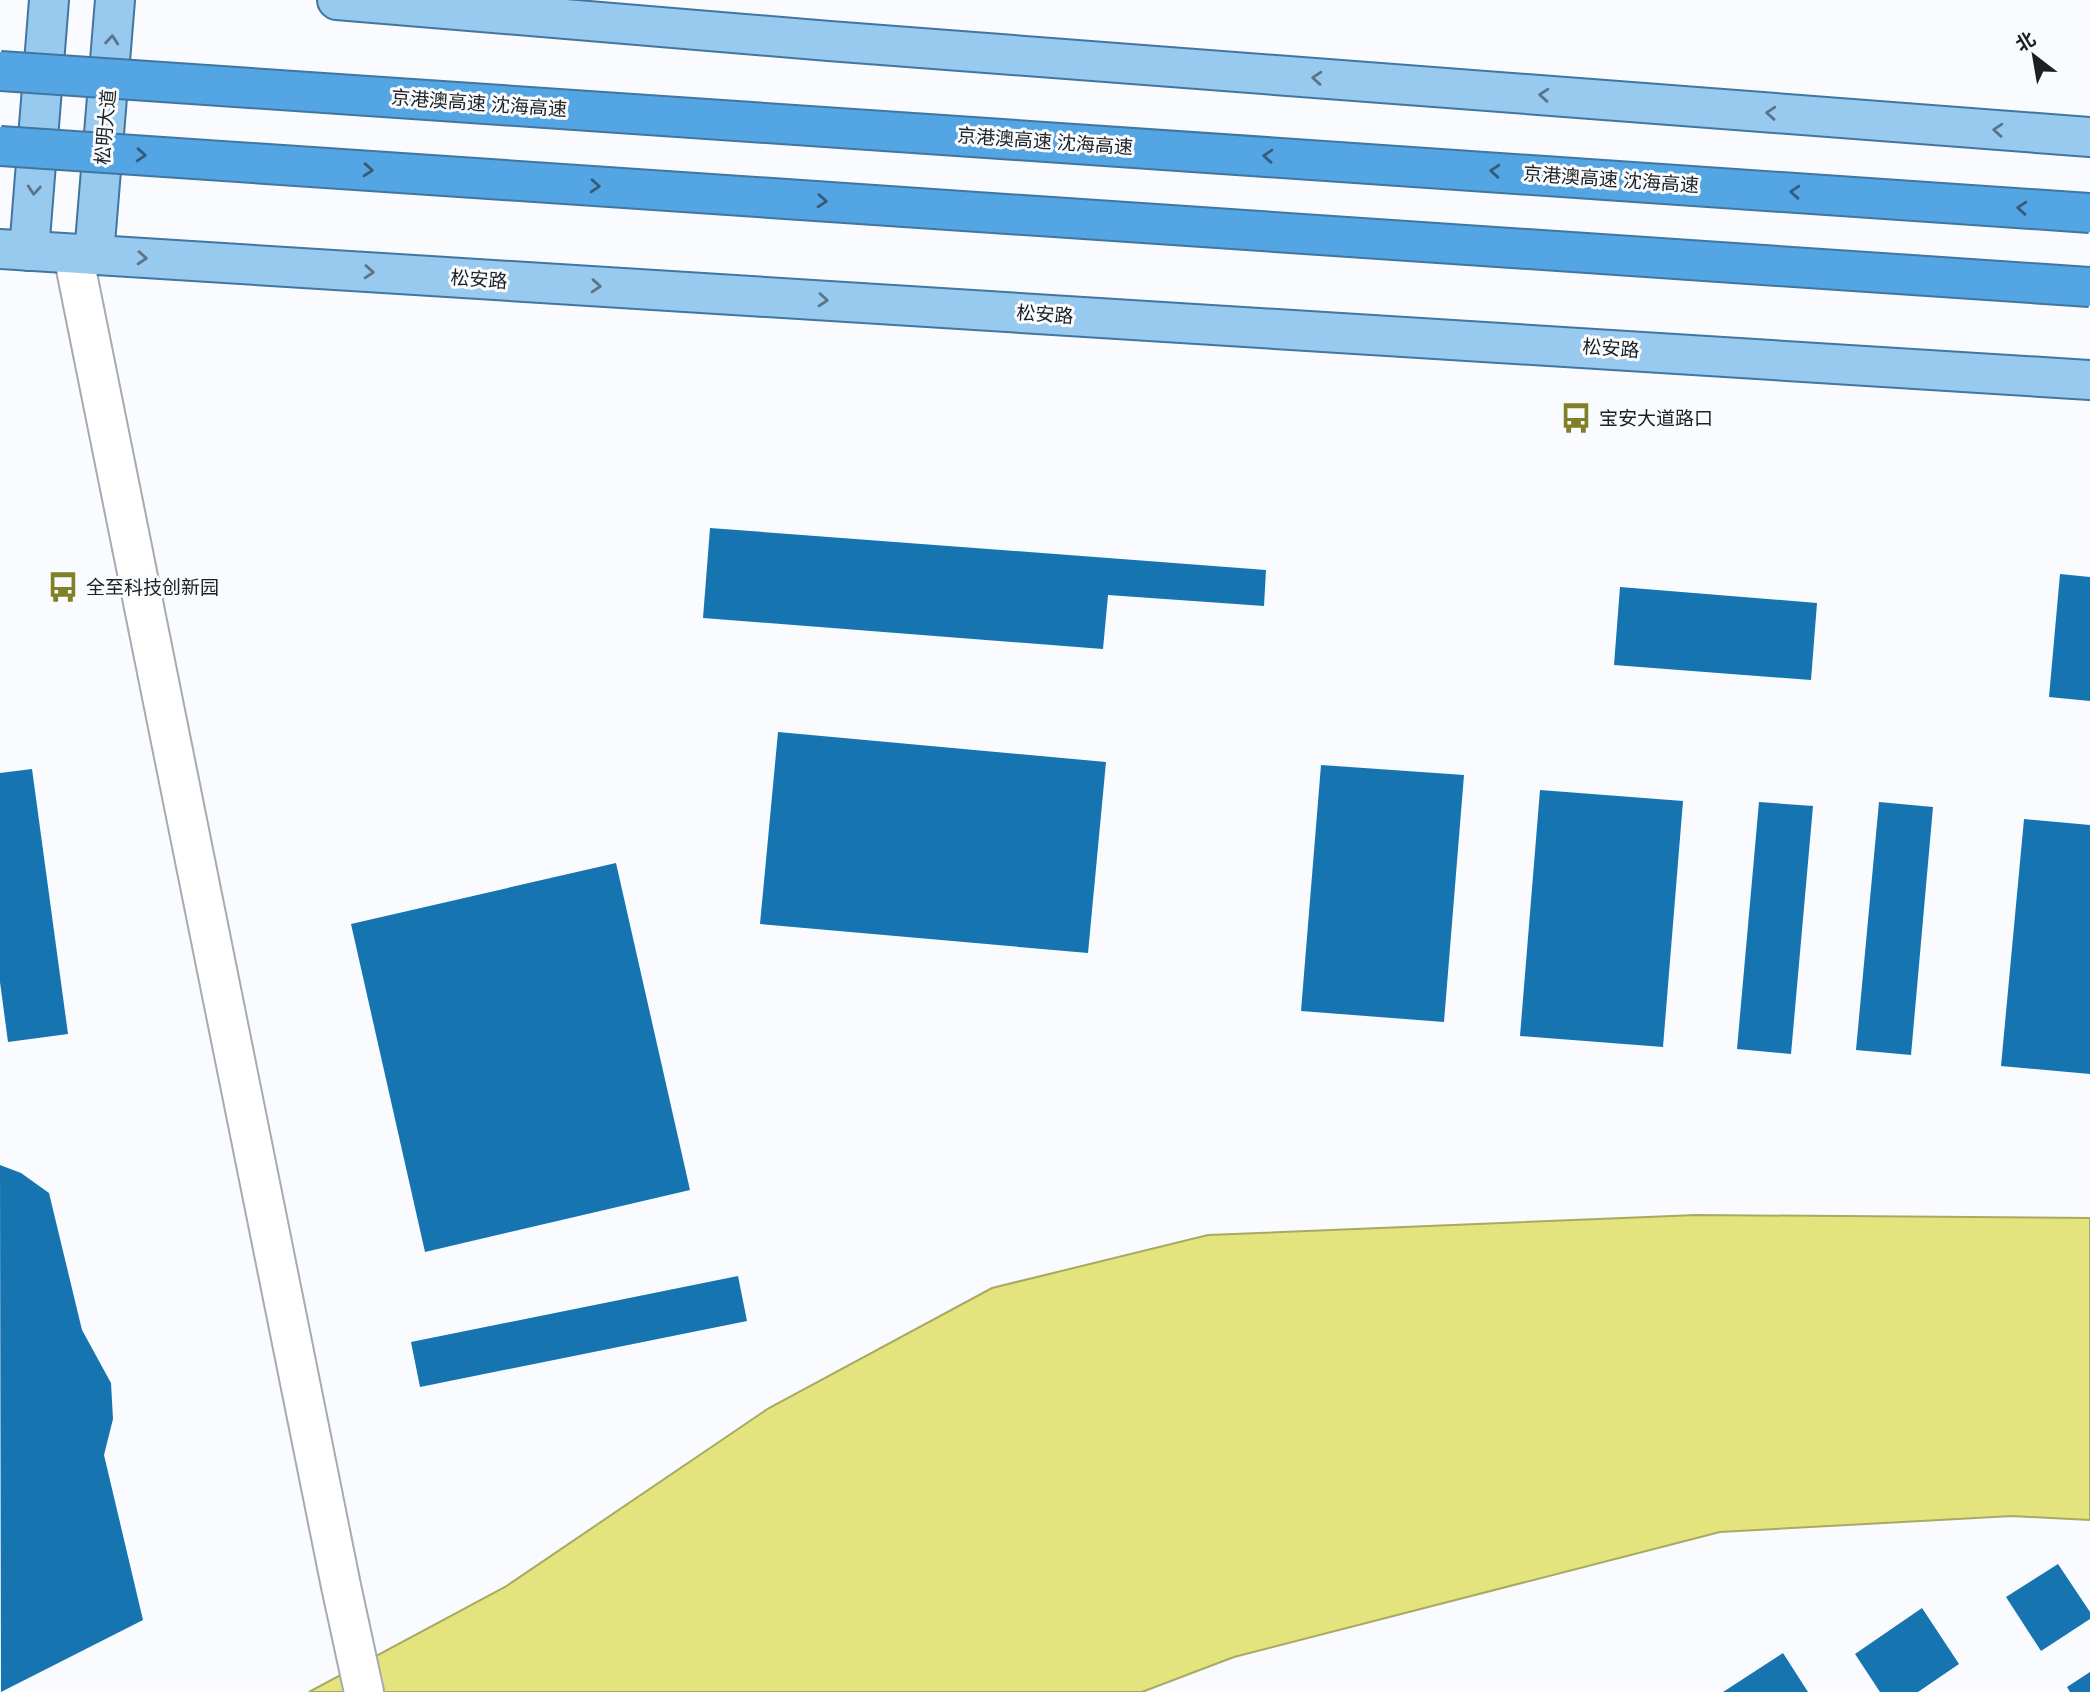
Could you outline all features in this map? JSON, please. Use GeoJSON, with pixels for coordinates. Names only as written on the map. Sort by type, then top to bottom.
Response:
{"type":"FeatureCollection","features":[{"type":"Feature","properties":{"kind":"highway","name":"京港澳高速 沈海高速"},"geometry":{"type":"LineString","coordinates":[[0,71],[2090,213]]}},
{"type":"Feature","properties":{"kind":"highway"},"geometry":{"type":"LineString","coordinates":[[0,146],[2090,287]]}},
{"type":"Feature","properties":{"kind":"main road"},"geometry":{"type":"LineString","coordinates":[[15,250],[49,0]]}},
{"type":"Feature","properties":{"kind":"main road","name":"松明大道"},"geometry":{"type":"LineString","coordinates":[[84,254],[115,0]]}},
{"type":"Feature","properties":{"kind":"main road"},"geometry":{"type":"LineString","coordinates":[[351,1],[815,40],[2090,137]]}},
{"type":"Feature","properties":{"kind":"main road","name":"松安路"},"geometry":{"type":"LineString","coordinates":[[15,250],[2090,380]]}},
{"type":"Feature","properties":{"kind":"street"},"geometry":{"type":"LineString","coordinates":[[84,254],[341,1586],[364,1692]]}},
{"type":"Feature","properties":{"kind":"shaded area"},"geometry":{"type":"Polygon","coordinates":[[[1696,1215],[2090,1218],[2090,1520],[2012,1516],[1720,1532],[1234,1657],[1142,1692],[309,1692],[505,1587],[769,1408],[992,1288],[1208,1235],[1696,1215]]]}},
{"type":"Feature","properties":{"kind":"building"},"geometry":{"type":"Polygon","coordinates":[[[710,528],[1266,570],[1264,606],[1108,595],[1103,649],[703,618],[710,528]]]}},
{"type":"Feature","properties":{"kind":"building"},"geometry":{"type":"Polygon","coordinates":[[[2060,574],[2090,577],[2090,701],[2049,697],[2060,574]]]}},
{"type":"Feature","properties":{"kind":"building"},"geometry":{"type":"Polygon","coordinates":[[[1620,587],[1817,603],[1811,680],[1614,665],[1620,587]]]}},
{"type":"Feature","properties":{"kind":"building"},"geometry":{"type":"Polygon","coordinates":[[[778,732],[1106,762],[1088,953],[760,924],[778,732]]]}},
{"type":"Feature","properties":{"kind":"building"},"geometry":{"type":"Polygon","coordinates":[[[1321,765],[1464,775],[1444,1022],[1301,1011],[1321,765]]]}},
{"type":"Feature","properties":{"kind":"building"},"geometry":{"type":"Polygon","coordinates":[[[32,769],[68,1034],[8,1042],[0,982],[0,773],[32,769]]]}},
{"type":"Feature","properties":{"kind":"building"},"geometry":{"type":"Polygon","coordinates":[[[1540,790],[1683,801],[1663,1047],[1520,1036],[1540,790]]]}},
{"type":"Feature","properties":{"kind":"building"},"geometry":{"type":"Polygon","coordinates":[[[1759,802],[1813,806],[1791,1054],[1737,1049],[1759,802]]]}},
{"type":"Feature","properties":{"kind":"building"},"geometry":{"type":"Polygon","coordinates":[[[1879,802],[1933,807],[1911,1055],[1856,1050],[1879,802]]]}},
{"type":"Feature","properties":{"kind":"building"},"geometry":{"type":"Polygon","coordinates":[[[2024,819],[2090,825],[2090,1074],[2001,1066],[2024,819]]]}},
{"type":"Feature","properties":{"kind":"building"},"geometry":{"type":"Polygon","coordinates":[[[616,863],[690,1190],[425,1252],[351,924],[616,863]]]}},
{"type":"Feature","properties":{"kind":"building"},"geometry":{"type":"Polygon","coordinates":[[[0,1165],[21,1173],[49,1193],[82,1330],[111,1383],[113,1419],[104,1455],[143,1620],[1,1692],[0,1165]]]}},
{"type":"Feature","properties":{"kind":"building"},"geometry":{"type":"Polygon","coordinates":[[[738,1276],[747,1321],[420,1387],[411,1342],[738,1276]]]}},
{"type":"Feature","properties":{"kind":"building"},"geometry":{"type":"Polygon","coordinates":[[[2058,1564],[2090,1612],[2090,1619],[2041,1651],[2006,1597],[2058,1564]]]}},
{"type":"Feature","properties":{"kind":"building"},"geometry":{"type":"Polygon","coordinates":[[[1922,1608],[1959,1664],[1918,1692],[1880,1692],[1855,1654],[1922,1608]]]}},
{"type":"Feature","properties":{"kind":"building"},"geometry":{"type":"Polygon","coordinates":[[[1783,1653],[1808,1692],[1723,1692],[1783,1653]]]}},
{"type":"Feature","properties":{"kind":"building"},"geometry":{"type":"Polygon","coordinates":[[[2090,1672],[2090,1692],[2070,1692],[2067,1687],[2090,1672]]]}},
{"type":"Feature","properties":{"kind":"place","name":"宝安大道路口"},"geometry":{"type":"Point","coordinates":[1576,418]}},
{"type":"Feature","properties":{"kind":"place","name":"全至科技创新园"},"geometry":{"type":"Point","coordinates":[63,587]}}]}
